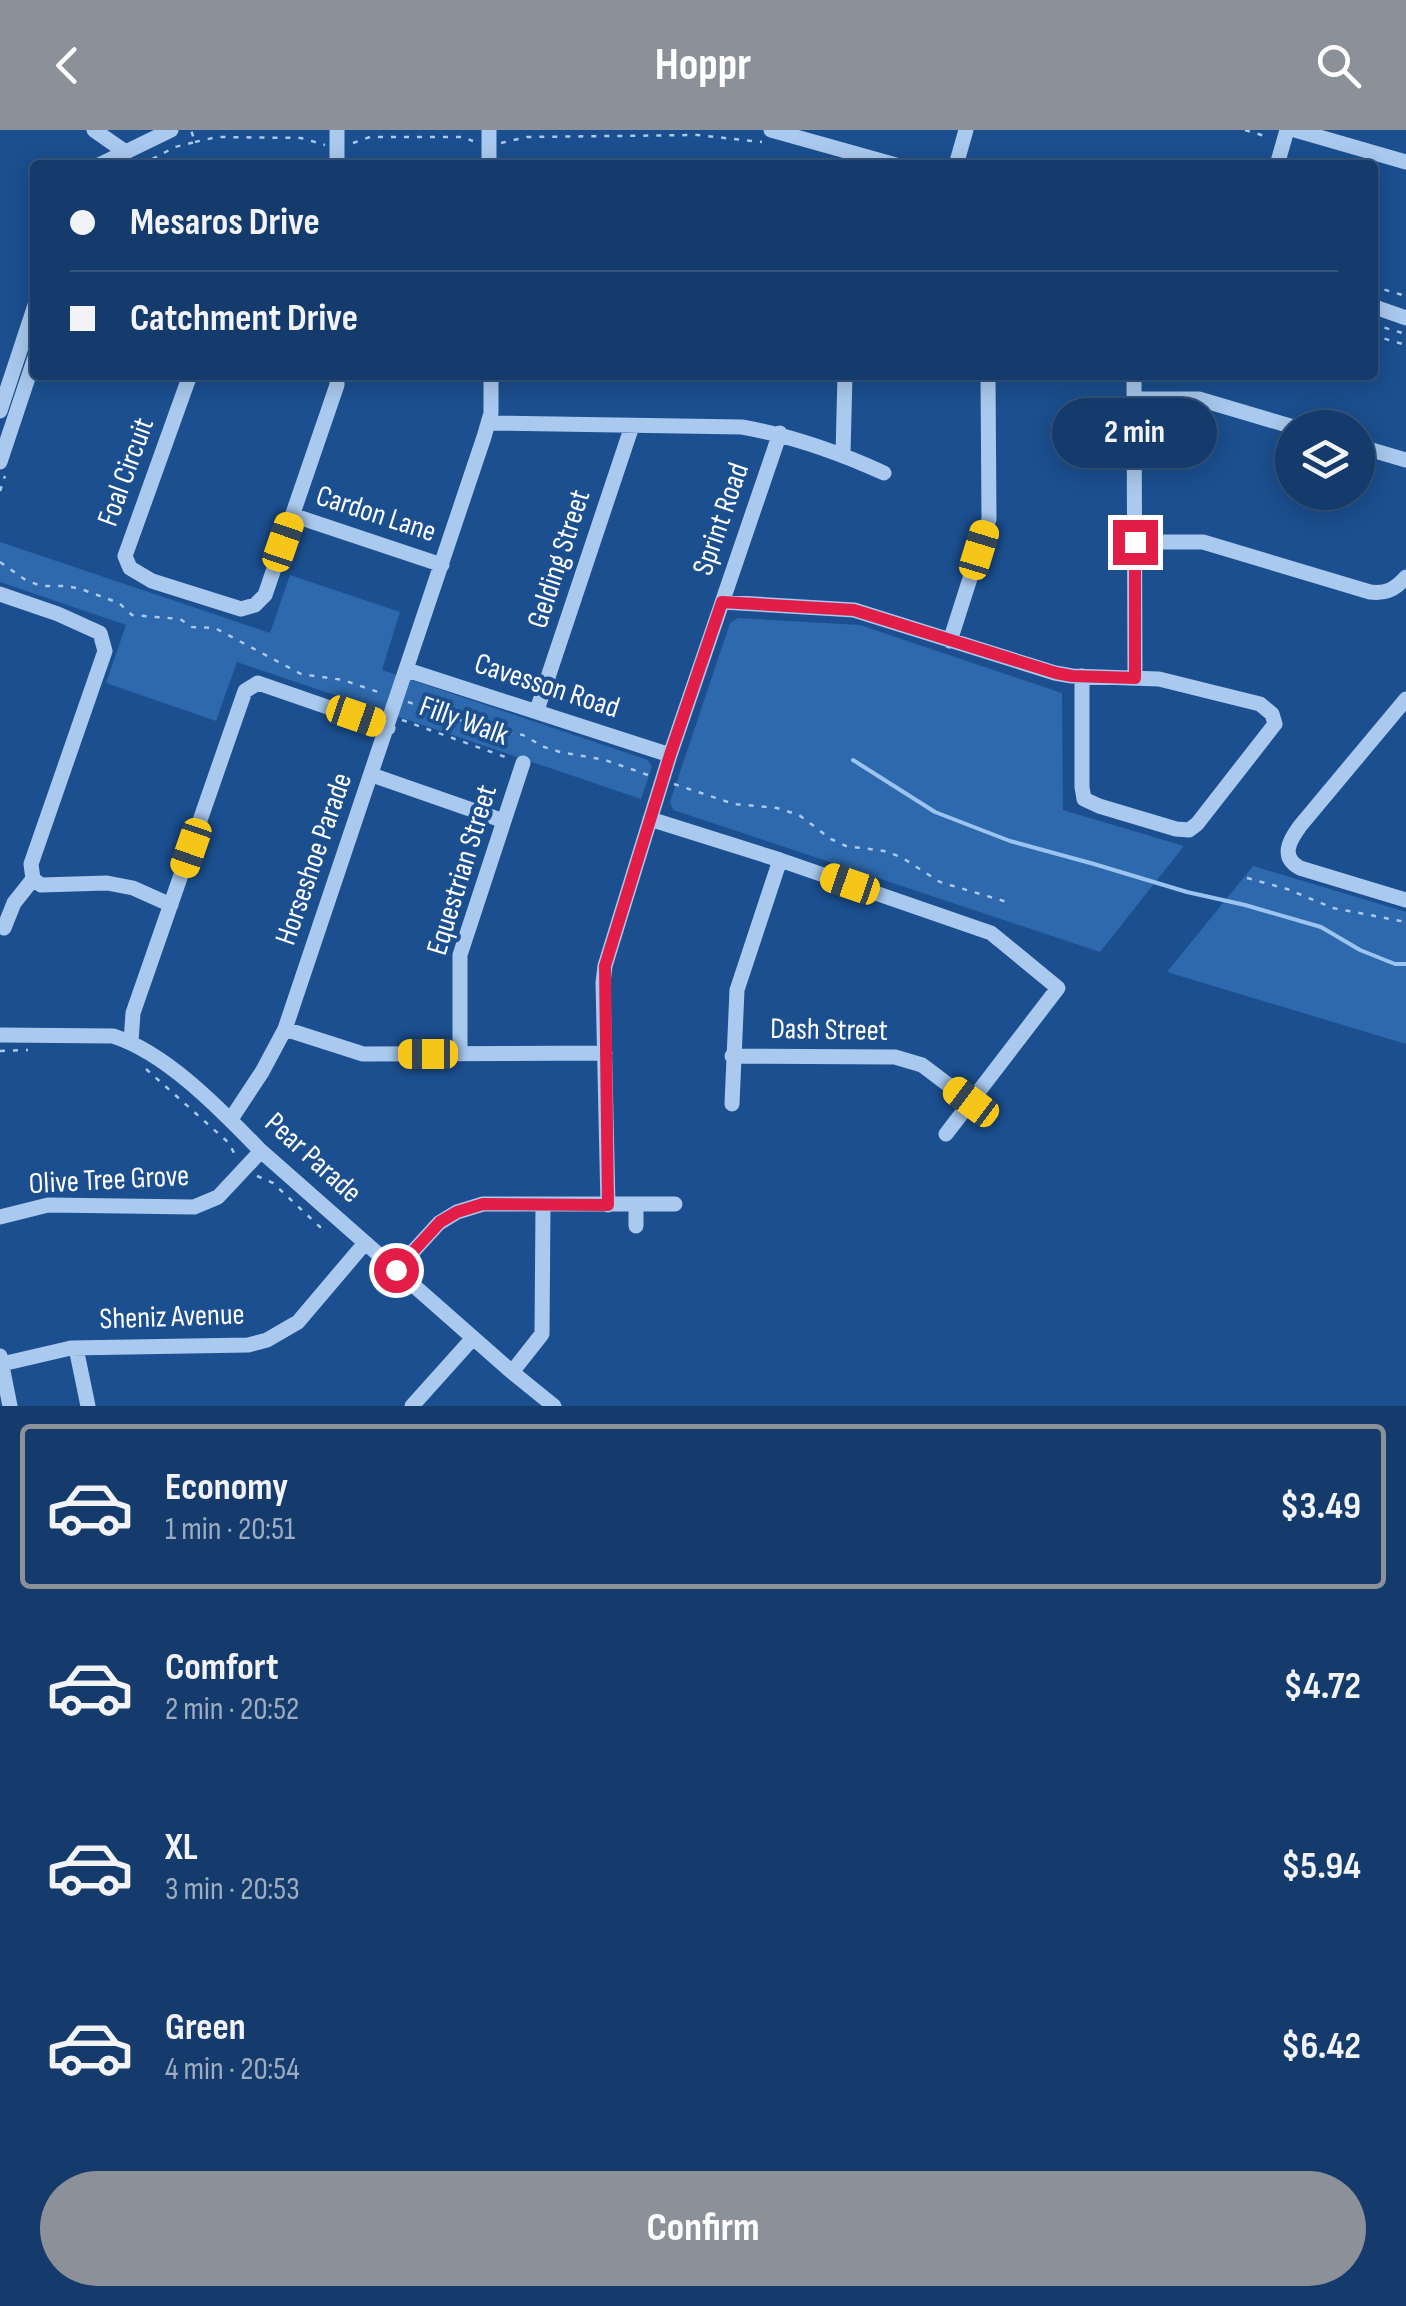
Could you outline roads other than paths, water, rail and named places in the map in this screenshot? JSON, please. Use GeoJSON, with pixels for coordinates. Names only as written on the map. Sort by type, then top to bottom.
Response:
{"type":"FeatureCollection","features":[{"type":"Feature","properties":{"kind":"street"},"geometry":{"type":"LineString","coordinates":[[94,130],[121,158],[172,130]]}},
{"type":"Feature","properties":{"kind":"street"},"geometry":{"type":"LineString","coordinates":[[957,160],[966,130]]}},
{"type":"Feature","properties":{"kind":"street"},"geometry":{"type":"LineString","coordinates":[[1278,160],[1287,130]]}},
{"type":"Feature","properties":{"kind":"street"},"geometry":{"type":"LineString","coordinates":[[1295,130],[1406,162]]}},
{"type":"Feature","properties":{"kind":"street"},"geometry":{"type":"LineString","coordinates":[[770,137],[864,160]]}},
{"type":"Feature","properties":{"kind":"street"},"geometry":{"type":"LineString","coordinates":[[0,411],[30,319]]}},
{"type":"Feature","properties":{"kind":"street"},"geometry":{"type":"LineString","coordinates":[[0,462],[30,372]]}},
{"type":"Feature","properties":{"kind":"street","name":"Foal Circuit"},"geometry":{"type":"LineString","coordinates":[[188,380],[125,556],[130,568],[152,581],[241,609],[256,605],[264,595],[337,380]]}},
{"type":"Feature","properties":{"kind":"street","name":"Horseshoe Parade"},"geometry":{"type":"LineString","coordinates":[[231,1120],[286,1030],[488,423],[490,380]]}},
{"type":"Feature","properties":{"kind":"street"},"geometry":{"type":"LineString","coordinates":[[843,454],[845,380]]}},
{"type":"Feature","properties":{"kind":"street"},"geometry":{"type":"LineString","coordinates":[[950,640],[988,519],[988,380]]}},
{"type":"Feature","properties":{"kind":"street"},"geometry":{"type":"LineString","coordinates":[[1134,380],[1135,678]]}},
{"type":"Feature","properties":{"kind":"street"},"geometry":{"type":"LineString","coordinates":[[1134,398],[1199,399],[1275,421]]}},
{"type":"Feature","properties":{"kind":"street"},"geometry":{"type":"LineString","coordinates":[[488,423],[742,427],[780,434],[843,454],[884,473]]}},
{"type":"Feature","properties":{"kind":"street","name":"Gelding Street"},"geometry":{"type":"LineString","coordinates":[[537,710],[632,426]]}},
{"type":"Feature","properties":{"kind":"street","name":"Sprint Road"},"geometry":{"type":"LineString","coordinates":[[608,1205],[605,966],[670,755],[780,434]]}},
{"type":"Feature","properties":{"kind":"street"},"geometry":{"type":"LineString","coordinates":[[1375,451],[1406,460]]}},
{"type":"Feature","properties":{"kind":"street","name":"Cardon Lane"},"geometry":{"type":"LineString","coordinates":[[292,515],[442,565]]}},
{"type":"Feature","properties":{"kind":"street"},"geometry":{"type":"LineString","coordinates":[[1135,542],[1204,542],[1382,594],[1396,588],[1406,576]]}},
{"type":"Feature","properties":{"kind":"street"},"geometry":{"type":"LineString","coordinates":[[0,594],[100,632],[106,651],[32,864],[33,879],[14,903],[4,928]]}},
{"type":"Feature","properties":{"kind":"street"},"geometry":{"type":"LineString","coordinates":[[722,602],[854,610],[1056,673],[1160,679],[1260,704],[1272,714],[1276,724],[1197,824],[1189,830],[1176,829],[1084,799],[1077,676]]}},
{"type":"Feature","properties":{"kind":"street","name":"Cavesson Road"},"geometry":{"type":"LineString","coordinates":[[407,670],[670,755]]}},
{"type":"Feature","properties":{"kind":"street"},"geometry":{"type":"LineString","coordinates":[[131,1042],[133,1013],[245,691],[258,683],[390,722]]}},
{"type":"Feature","properties":{"kind":"street"},"geometry":{"type":"LineString","coordinates":[[1406,698],[1300,826],[1288,852],[1292,864],[1300,868],[1406,900]]}},
{"type":"Feature","properties":{"kind":"street","name":"Equestrian Street"},"geometry":{"type":"LineString","coordinates":[[460,1054],[460,955],[523,763]]}},
{"type":"Feature","properties":{"kind":"street"},"geometry":{"type":"LineString","coordinates":[[372,774],[504,821]]}},
{"type":"Feature","properties":{"kind":"street"},"geometry":{"type":"LineString","coordinates":[[650,820],[780,860],[990,933],[1058,988],[946,1134]]}},
{"type":"Feature","properties":{"kind":"street","name":"Dash Street"},"geometry":{"type":"LineString","coordinates":[[732,1104],[737,990],[780,860]]}},
{"type":"Feature","properties":{"kind":"street"},"geometry":{"type":"LineString","coordinates":[[33,879],[40,885],[108,883],[133,888],[171,906]]}},
{"type":"Feature","properties":{"kind":"street"},"geometry":{"type":"LineString","coordinates":[[286,1030],[363,1054],[605,1054]]}},
{"type":"Feature","properties":{"kind":"street","name":"Pear Parade"},"geometry":{"type":"LineString","coordinates":[[0,1036],[113,1036],[158,1058],[554,1406]]}},
{"type":"Feature","properties":{"kind":"street","name":"Dash Street"},"geometry":{"type":"LineString","coordinates":[[732,1056],[895,1057],[922,1065],[971,1102]]}},
{"type":"Feature","properties":{"kind":"street","name":"Olive Tree Grove"},"geometry":{"type":"LineString","coordinates":[[0,1217],[48,1206],[194,1207],[218,1197],[261,1151]]}},
{"type":"Feature","properties":{"kind":"street"},"geometry":{"type":"LineString","coordinates":[[396,1270],[440,1222],[483,1204],[675,1204]]}},
{"type":"Feature","properties":{"kind":"street"},"geometry":{"type":"LineString","coordinates":[[636,1205],[636,1226]]}},
{"type":"Feature","properties":{"kind":"street"},"geometry":{"type":"LineString","coordinates":[[512,1372],[542,1334],[543,1206]]}},
{"type":"Feature","properties":{"kind":"street","name":"Sheniz Avenue"},"geometry":{"type":"LineString","coordinates":[[1,1360],[76,1348],[248,1345],[267,1340],[298,1322],[365,1243]]}},
{"type":"Feature","properties":{"kind":"street"},"geometry":{"type":"LineString","coordinates":[[412,1406],[473,1338]]}},
{"type":"Feature","properties":{"kind":"street"},"geometry":{"type":"LineString","coordinates":[[76,1348],[88,1406]]}},
{"type":"Feature","properties":{"kind":"street"},"geometry":{"type":"LineString","coordinates":[[1,1360],[10,1406]]}},
{"type":"Feature","properties":{"kind":"waterway"},"geometry":{"type":"LineString","coordinates":[[853,760],[935,812],[1010,841],[1321,927],[1360,950],[1395,964],[1406,964]]}}]}
